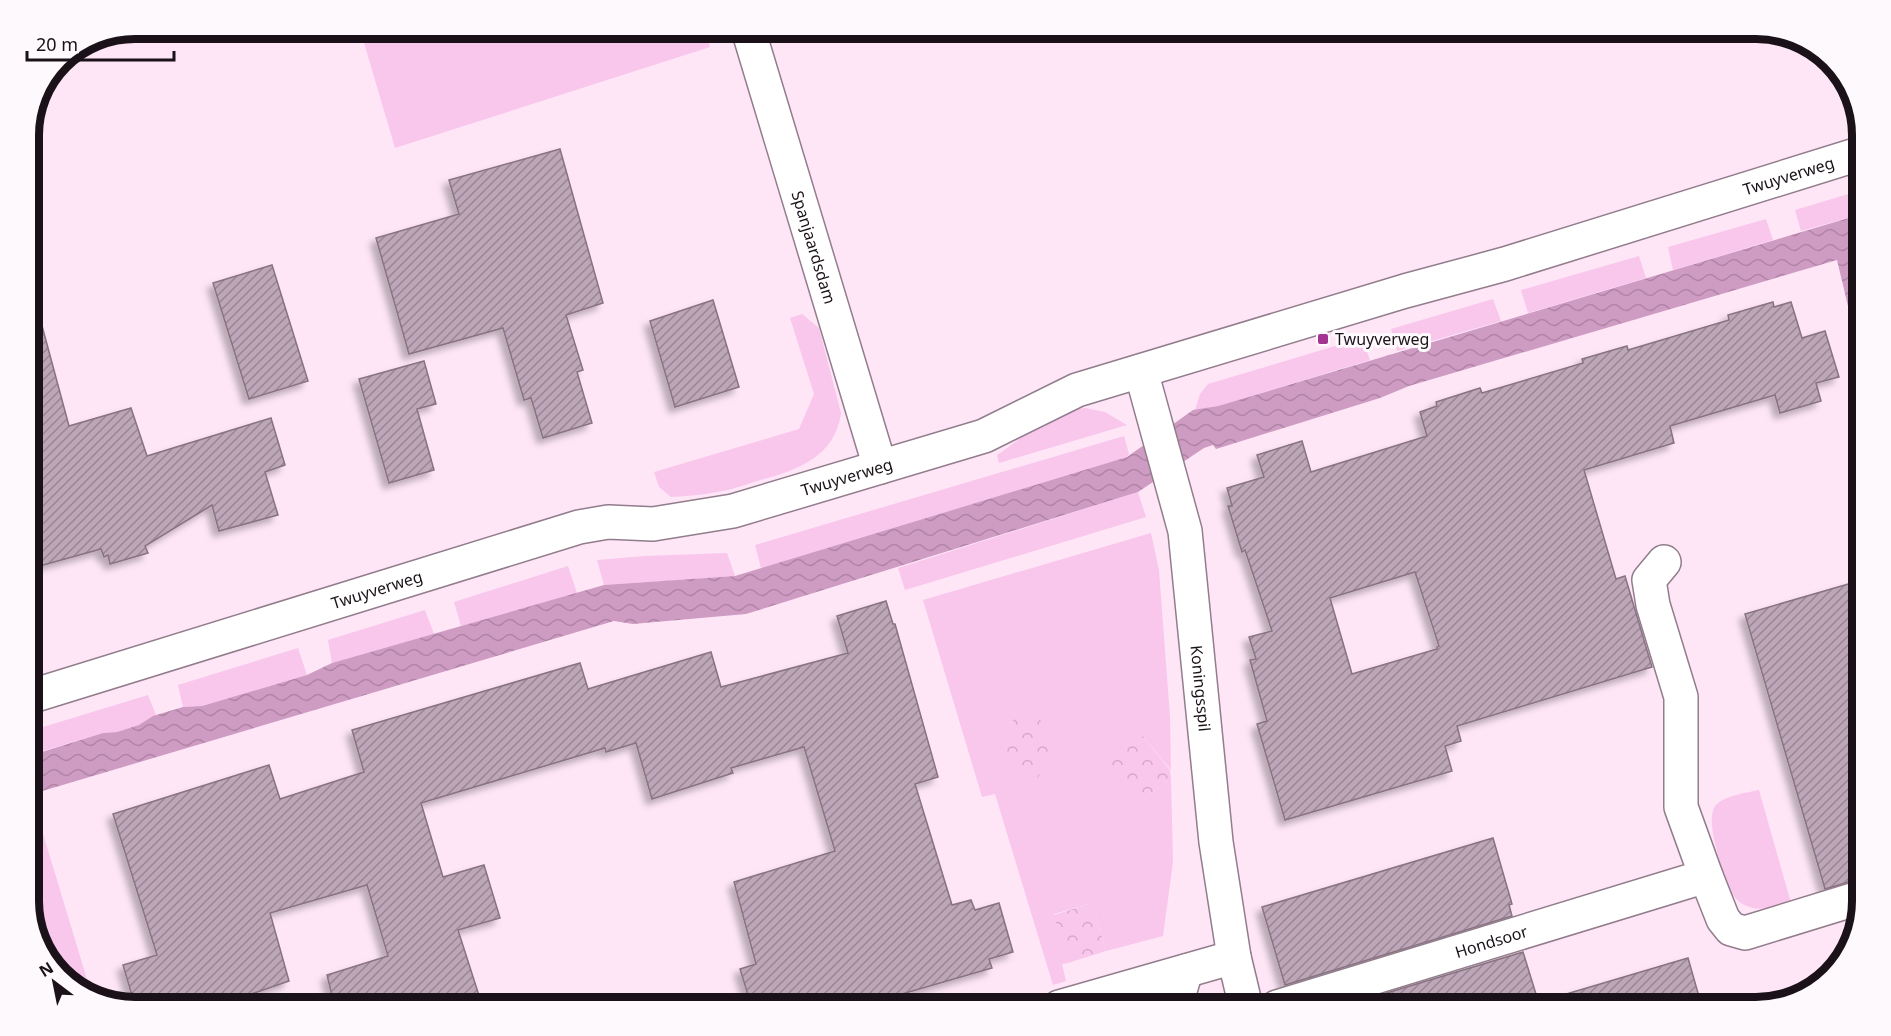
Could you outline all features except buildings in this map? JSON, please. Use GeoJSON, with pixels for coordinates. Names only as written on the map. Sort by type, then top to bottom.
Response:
{"type":"FeatureCollection","features":[{"type":"Feature","properties":{"kind":"street","name":"Spanjaardsdam"},"geometry":{"type":"LineString","coordinates":[[751,39],[880,467]]}},
{"type":"Feature","properties":{"kind":"street","name":"Twuyverweg"},"geometry":{"type":"LineString","coordinates":[[39,694],[579,527],[608,522],[653,524],[733,512],[984,436],[1061,396],[1405,291],[1505,264],[1852,156]]}},
{"type":"Feature","properties":{"kind":"street","name":"Koningsspil"},"geometry":{"type":"LineString","coordinates":[[1142,371],[1185,531],[1216,842],[1234,957],[1243,997]]}},
{"type":"Feature","properties":{"kind":"street"},"geometry":{"type":"LineString","coordinates":[[1664,562],[1649,580],[1653,606],[1681,697],[1681,807],[1723,919],[1731,929],[1745,933],[1852,900]]}},
{"type":"Feature","properties":{"kind":"street","name":"Hondsoor"},"geometry":{"type":"LineString","coordinates":[[1313,997],[1706,876]]}},
{"type":"Feature","properties":{"kind":"street"},"geometry":{"type":"LineString","coordinates":[[1097,997],[1234,957]]}},
{"type":"Feature","properties":{"kind":"street"},"geometry":{"type":"LineString","coordinates":[[1178,997],[1186,971]]}},
{"type":"Feature","properties":{"kind":"green space"},"geometry":{"type":"Polygon","coordinates":[[[363,39],[707,39],[710,47],[395,148],[363,39]]]}},
{"type":"Feature","properties":{"kind":"green space"},"geometry":{"type":"Polygon","coordinates":[[[1852,193],[1852,217],[1801,231],[1795,210],[1852,193]]]}},
{"type":"Feature","properties":{"kind":"green space"},"geometry":{"type":"Polygon","coordinates":[[[1766,219],[1773,240],[1673,270],[1668,247],[1766,219]]]}},
{"type":"Feature","properties":{"kind":"green space"},"geometry":{"type":"Polygon","coordinates":[[[1639,256],[1646,278],[1528,313],[1521,290],[1639,256]]]}},
{"type":"Feature","properties":{"kind":"green space"},"geometry":{"type":"Polygon","coordinates":[[[1493,299],[1501,321],[1397,351],[1391,329],[1493,299]]]}},
{"type":"Feature","properties":{"kind":"green space"},"geometry":{"type":"Polygon","coordinates":[[[802,314],[819,328],[841,413],[831,441],[811,460],[785,472],[722,491],[671,497],[659,487],[654,472],[799,429],[814,394],[790,318],[802,314]]]}},
{"type":"Feature","properties":{"kind":"green space"},"geometry":{"type":"Polygon","coordinates":[[[1362,338],[1370,360],[1218,406],[1195,410],[1200,394],[1208,384],[1362,338]]]}},
{"type":"Feature","properties":{"kind":"green space"},"geometry":{"type":"Polygon","coordinates":[[[1085,408],[1105,412],[1127,425],[999,463],[997,455],[1038,426],[1065,413],[1085,408]]]}},
{"type":"Feature","properties":{"kind":"green space"},"geometry":{"type":"Polygon","coordinates":[[[1124,436],[1129,454],[1127,457],[761,568],[755,545],[1124,436]]]}},
{"type":"Feature","properties":{"kind":"green space"},"geometry":{"type":"Polygon","coordinates":[[[1138,492],[1146,517],[905,590],[898,568],[1138,492]]]}},
{"type":"Feature","properties":{"kind":"green space"},"geometry":{"type":"Polygon","coordinates":[[[1151,533],[1159,570],[1170,717],[1171,770],[1142,735],[1138,803],[1171,778],[1173,862],[1163,936],[1106,951],[1092,903],[1054,914],[1068,963],[1062,964],[1066,981],[1053,985],[995,794],[982,797],[923,600],[1151,533]]]}},
{"type":"Feature","properties":{"kind":"green space"},"geometry":{"type":"Polygon","coordinates":[[[727,553],[735,576],[604,585],[597,560],[645,556],[727,553]]]}},
{"type":"Feature","properties":{"kind":"green space"},"geometry":{"type":"Polygon","coordinates":[[[568,566],[577,593],[461,626],[454,602],[568,566]]]}},
{"type":"Feature","properties":{"kind":"green space"},"geometry":{"type":"Polygon","coordinates":[[[425,610],[434,634],[332,663],[328,640],[425,610]]]}},
{"type":"Feature","properties":{"kind":"green space"},"geometry":{"type":"Polygon","coordinates":[[[298,648],[307,675],[202,706],[183,707],[178,685],[298,648]]]}},
{"type":"Feature","properties":{"kind":"green space"},"geometry":{"type":"Polygon","coordinates":[[[148,695],[156,715],[140,725],[117,732],[103,733],[39,752],[39,728],[148,695]]]}},
{"type":"Feature","properties":{"kind":"green space"},"geometry":{"type":"Polygon","coordinates":[[[1015,714],[1040,719],[1053,754],[1035,782],[1004,752],[1015,714]]]}},
{"type":"Feature","properties":{"kind":"green space"},"geometry":{"type":"Polygon","coordinates":[[[1142,735],[1170,770],[1171,778],[1138,803],[1108,763],[1142,735]]]}},
{"type":"Feature","properties":{"kind":"green space"},"geometry":{"type":"Polygon","coordinates":[[[1759,790],[1791,903],[1765,909],[1748,907],[1741,903],[1729,889],[1715,844],[1712,819],[1713,810],[1722,800],[1759,790]]]}},
{"type":"Feature","properties":{"kind":"green space"},"geometry":{"type":"Polygon","coordinates":[[[39,820],[79,952],[54,952],[44,932],[39,907],[39,820]]]}},
{"type":"Feature","properties":{"kind":"green space"},"geometry":{"type":"Polygon","coordinates":[[[1092,903],[1106,951],[1068,963],[1054,915],[1092,903]]]}},
{"type":"Feature","properties":{"kind":"green space"},"geometry":{"type":"Polygon","coordinates":[[[84,970],[89,985],[84,982],[84,970]]]}},
{"type":"Feature","properties":{"kind":"water"},"geometry":{"type":"Polygon","coordinates":[[[1852,217],[1852,323],[1837,260],[1409,386],[1380,398],[1216,449],[1213,445],[1204,448],[1138,492],[746,614],[633,624],[614,621],[39,792],[39,753],[103,733],[117,732],[139,725],[153,716],[183,707],[202,706],[307,675],[332,663],[604,585],[735,576],[1127,457],[1193,410],[1218,406],[1852,217]]]}},
{"type":"Feature","properties":{"kind":"place","name":"Twuyverweg"},"geometry":{"type":"Point","coordinates":[1323,339]}}]}
